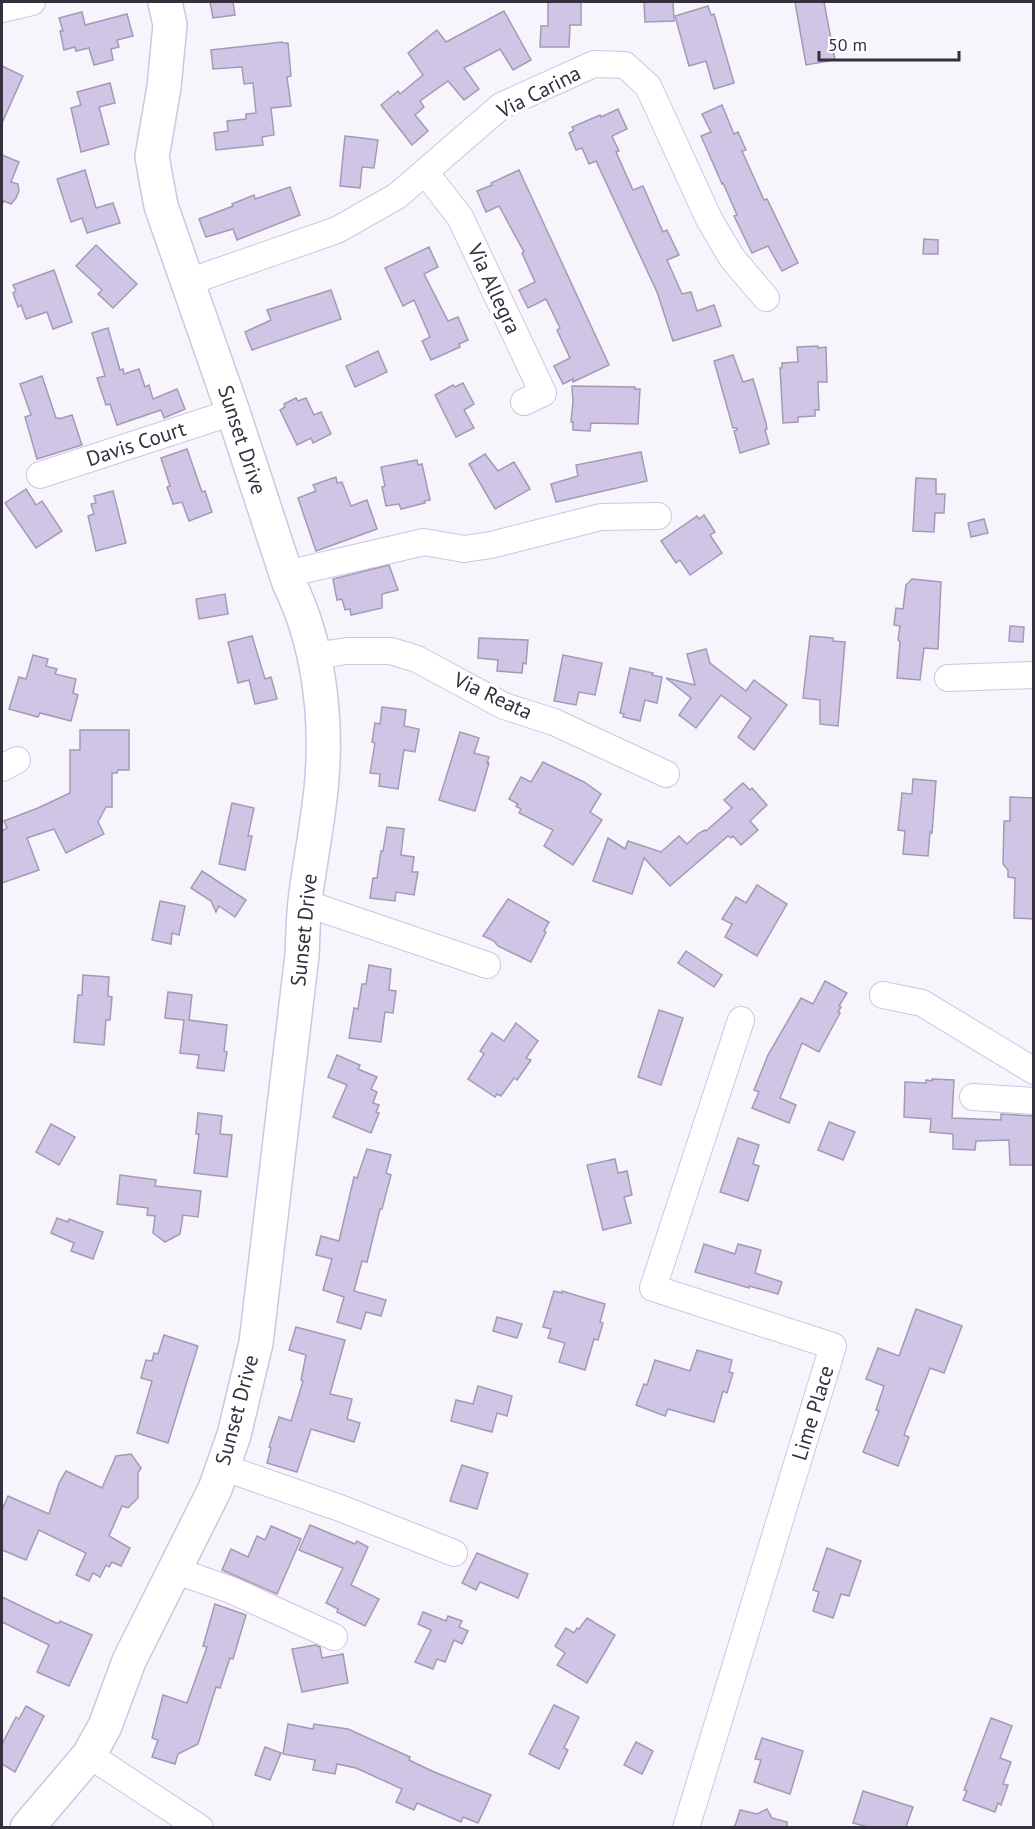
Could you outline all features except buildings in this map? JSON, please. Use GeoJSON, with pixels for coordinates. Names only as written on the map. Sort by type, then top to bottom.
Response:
{"type":"FeatureCollection","features":[{"type":"Feature","properties":{"kind":"main road","name":"Sunset Drive"},"geometry":{"type":"LineString","coordinates":[[27,1827],[89,1755],[105,1726],[129,1661],[215,1488],[234,1435],[256,1343],[302,955],[305,903],[322,779],[324,718],[314,656],[301,607],[286,574],[233,412],[161,206],[152,157],[164,87],[170,25],[165,2]]}},
{"type":"Feature","properties":{"kind":"street"},"geometry":{"type":"LineString","coordinates":[[2,9],[33,2]]}},
{"type":"Feature","properties":{"kind":"street","name":"Via Carina"},"geometry":{"type":"LineString","coordinates":[[188,282],[337,230],[397,196],[501,106],[594,64],[625,65],[648,86],[709,219],[732,258],[766,298]]}},
{"type":"Feature","properties":{"kind":"street","name":"Via Allegra"},"geometry":{"type":"LineString","coordinates":[[425,172],[460,217],[543,393],[524,402]]}},
{"type":"Feature","properties":{"kind":"street","name":"Davis Court"},"geometry":{"type":"LineString","coordinates":[[40,475],[233,412]]}},
{"type":"Feature","properties":{"kind":"street"},"geometry":{"type":"LineString","coordinates":[[286,574],[424,542],[464,549],[491,545],[601,517],[658,516]]}},
{"type":"Feature","properties":{"kind":"street","name":"Via Reata"},"geometry":{"type":"LineString","coordinates":[[314,656],[347,651],[391,651],[417,659],[504,706],[554,722],[666,774]]}},
{"type":"Feature","properties":{"kind":"street"},"geometry":{"type":"LineString","coordinates":[[948,678],[1034,675]]}},
{"type":"Feature","properties":{"kind":"street"},"geometry":{"type":"LineString","coordinates":[[305,903],[487,965]]}},
{"type":"Feature","properties":{"kind":"street"},"geometry":{"type":"LineString","coordinates":[[883,995],[922,1003],[1034,1071]]}},
{"type":"Feature","properties":{"kind":"street","name":"Lime Place"},"geometry":{"type":"LineString","coordinates":[[686,1827],[833,1346],[653,1288],[741,1020]]}},
{"type":"Feature","properties":{"kind":"street"},"geometry":{"type":"LineString","coordinates":[[973,1097],[1034,1101]]}},
{"type":"Feature","properties":{"kind":"street"},"geometry":{"type":"LineString","coordinates":[[222,1467],[340,1508],[454,1553]]}},
{"type":"Feature","properties":{"kind":"street"},"geometry":{"type":"LineString","coordinates":[[174,1570],[231,1590],[334,1637]]}},
{"type":"Feature","properties":{"kind":"street"},"geometry":{"type":"LineString","coordinates":[[89,1755],[200,1827]]}}]}
